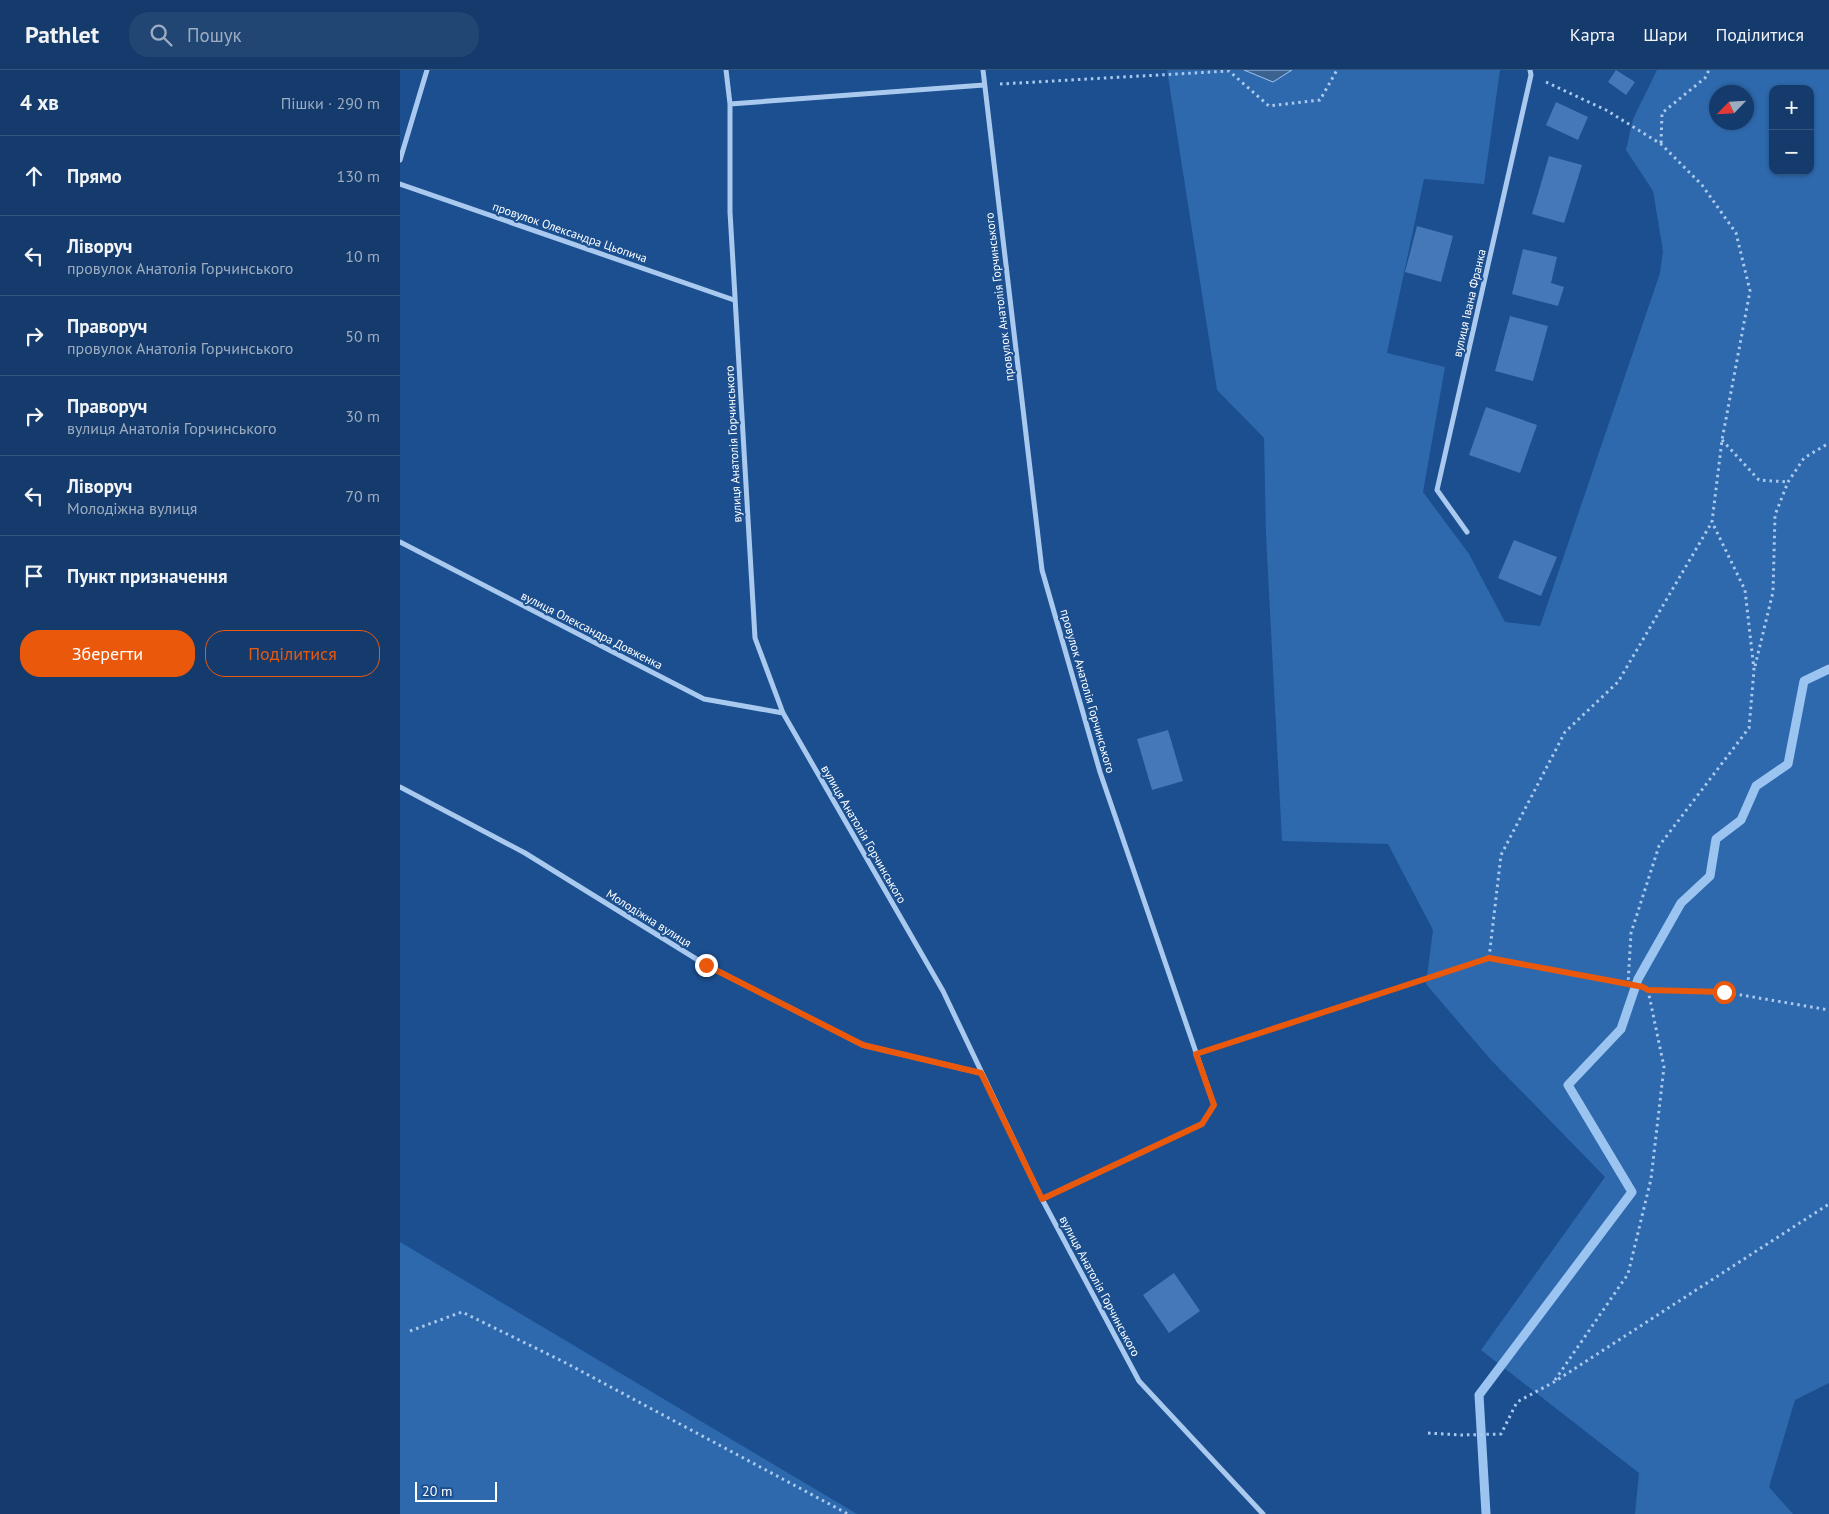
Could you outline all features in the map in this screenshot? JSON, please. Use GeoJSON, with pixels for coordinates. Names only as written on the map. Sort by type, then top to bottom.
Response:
{"type":"FeatureCollection","features":[{"type":"Feature","properties":{"kind":"street"},"geometry":{"type":"LineString","coordinates":[[400,160],[427,70]]}},
{"type":"Feature","properties":{"kind":"street","name":"вулиця Анатолія Горчинського"},"geometry":{"type":"LineString","coordinates":[[726,70],[730,104],[730,212],[734,300],[755,638],[783,713],[943,991],[1042,1199],[1139,1381],[1263,1514]]}},
{"type":"Feature","properties":{"kind":"street","name":"провулок Анатолія Горчинського"},"geometry":{"type":"LineString","coordinates":[[983,70],[1042,570],[1100,772],[1214,1105],[1202,1124],[1042,1199]]}},
{"type":"Feature","properties":{"kind":"street","name":"вулиця Івана Франка"},"geometry":{"type":"LineString","coordinates":[[1466,532],[1437,490],[1531,73]]}},
{"type":"Feature","properties":{"kind":"street"},"geometry":{"type":"LineString","coordinates":[[730,104],[984,85]]}},
{"type":"Feature","properties":{"kind":"street","name":"провулок Олександра Цьопича"},"geometry":{"type":"LineString","coordinates":[[400,184],[734,300]]}},
{"type":"Feature","properties":{"kind":"street","name":"вулиця Олександра Довженка"},"geometry":{"type":"LineString","coordinates":[[400,542],[704,699],[783,713]]}},
{"type":"Feature","properties":{"kind":"street","name":"Молодіжна вулиця"},"geometry":{"type":"LineString","coordinates":[[400,787],[525,853],[706,965],[863,1045],[981,1073]]}},
{"type":"Feature","properties":{"kind":"path"},"geometry":{"type":"LineString","coordinates":[[984,85],[1229,71],[1269,106],[1320,100],[1337,70]]}},
{"type":"Feature","properties":{"kind":"path"},"geometry":{"type":"LineString","coordinates":[[1661,144],[1662,113],[1705,78],[1709,70]]}},
{"type":"Feature","properties":{"kind":"path"},"geometry":{"type":"LineString","coordinates":[[1489,958],[1501,855],[1565,732],[1618,682],[1712,522],[1722,440],[1750,291],[1736,233],[1702,185],[1661,144],[1606,110],[1531,73]]}},
{"type":"Feature","properties":{"kind":"path"},"geometry":{"type":"LineString","coordinates":[[1722,440],[1759,480],[1788,482]]}},
{"type":"Feature","properties":{"kind":"path"},"geometry":{"type":"LineString","coordinates":[[1628,984],[1631,933],[1659,846],[1749,728],[1754,670],[1773,592],[1775,515],[1788,482],[1804,458],[1829,443]]}},
{"type":"Feature","properties":{"kind":"path"},"geometry":{"type":"LineString","coordinates":[[1712,522],[1745,590],[1754,670]]}},
{"type":"Feature","properties":{"kind":"path"},"geometry":{"type":"LineString","coordinates":[[1196,1054],[1489,958],[1643,987],[1648,990],[1724,992],[1829,1010]]}},
{"type":"Feature","properties":{"kind":"path"},"geometry":{"type":"LineString","coordinates":[[1554,1382],[1628,1274],[1651,1179],[1664,1067],[1648,990]]}},
{"type":"Feature","properties":{"kind":"path"},"geometry":{"type":"LineString","coordinates":[[1428,1433],[1462,1435],[1501,1434],[1517,1402],[1554,1382],[1829,1204]]}},
{"type":"Feature","properties":{"kind":"path"},"geometry":{"type":"LineString","coordinates":[[410,1331],[462,1312],[572,1366],[848,1514]]}},
{"type":"Feature","properties":{"kind":"shaded area"},"geometry":{"type":"Polygon","coordinates":[[[1167,70],[1500,70],[1484,184],[1424,179],[1387,353],[1445,367],[1423,492],[1469,554],[1505,622],[1540,626],[1660,273],[1663,251],[1653,191],[1626,150],[1633,119],[1657,70],[1829,70],[1829,1383],[1795,1400],[1769,1487],[1793,1514],[1635,1514],[1639,1473],[1481,1350],[1605,1177],[1491,1060],[1426,984],[1433,930],[1388,844],[1282,841],[1266,535],[1264,438],[1217,390],[1167,70]]]}},
{"type":"Feature","properties":{"kind":"shaded area"},"geometry":{"type":"Polygon","coordinates":[[[1244,70],[1292,70],[1273,82],[1244,70]]]}},
{"type":"Feature","properties":{"kind":"shaded area"},"geometry":{"type":"Polygon","coordinates":[[[400,1242],[857,1514],[400,1514],[400,1242]]]}},
{"type":"Feature","properties":{"kind":"building"},"geometry":{"type":"Polygon","coordinates":[[[1616,70],[1635,82],[1626,95],[1608,82],[1616,70]]]}},
{"type":"Feature","properties":{"kind":"building"},"geometry":{"type":"Polygon","coordinates":[[[1556,102],[1588,117],[1578,140],[1546,125],[1556,102]]]}},
{"type":"Feature","properties":{"kind":"building"},"geometry":{"type":"Polygon","coordinates":[[[1549,156],[1582,165],[1564,223],[1532,214],[1549,156]]]}},
{"type":"Feature","properties":{"kind":"building"},"geometry":{"type":"Polygon","coordinates":[[[1417,226],[1453,236],[1441,282],[1405,272],[1417,226]]]}},
{"type":"Feature","properties":{"kind":"building"},"geometry":{"type":"Polygon","coordinates":[[[1523,249],[1557,257],[1551,283],[1564,287],[1558,306],[1512,294],[1523,249]]]}},
{"type":"Feature","properties":{"kind":"building"},"geometry":{"type":"Polygon","coordinates":[[[1510,316],[1548,326],[1533,381],[1495,371],[1510,316]]]}},
{"type":"Feature","properties":{"kind":"building"},"geometry":{"type":"Polygon","coordinates":[[[1486,407],[1537,425],[1520,473],[1469,455],[1486,407]]]}},
{"type":"Feature","properties":{"kind":"building"},"geometry":{"type":"Polygon","coordinates":[[[1514,540],[1557,557],[1541,596],[1498,578],[1514,540]]]}},
{"type":"Feature","properties":{"kind":"building"},"geometry":{"type":"Polygon","coordinates":[[[1168,730],[1183,781],[1152,790],[1137,739],[1168,730]]]}},
{"type":"Feature","properties":{"kind":"building"},"geometry":{"type":"Polygon","coordinates":[[[1174,1273],[1200,1311],[1169,1333],[1143,1295],[1174,1273]]]}},
{"type":"Feature","properties":{"kind":"waterway"},"geometry":{"type":"LineString","coordinates":[[1486,1514],[1479,1395],[1632,1192],[1568,1085],[1621,1029],[1638,979],[1681,903],[1710,876],[1716,839],[1741,820],[1756,786],[1788,764],[1804,681],[1829,669]]}},
{"type":"Feature","properties":{"kind":"route"},"geometry":{"type":"LineString","coordinates":[[706,965],[863,1045],[981,1073],[1042,1199],[1202,1124],[1214,1105],[1196,1054],[1489,958],[1643,987],[1648,990],[1724,992]]}}]}
